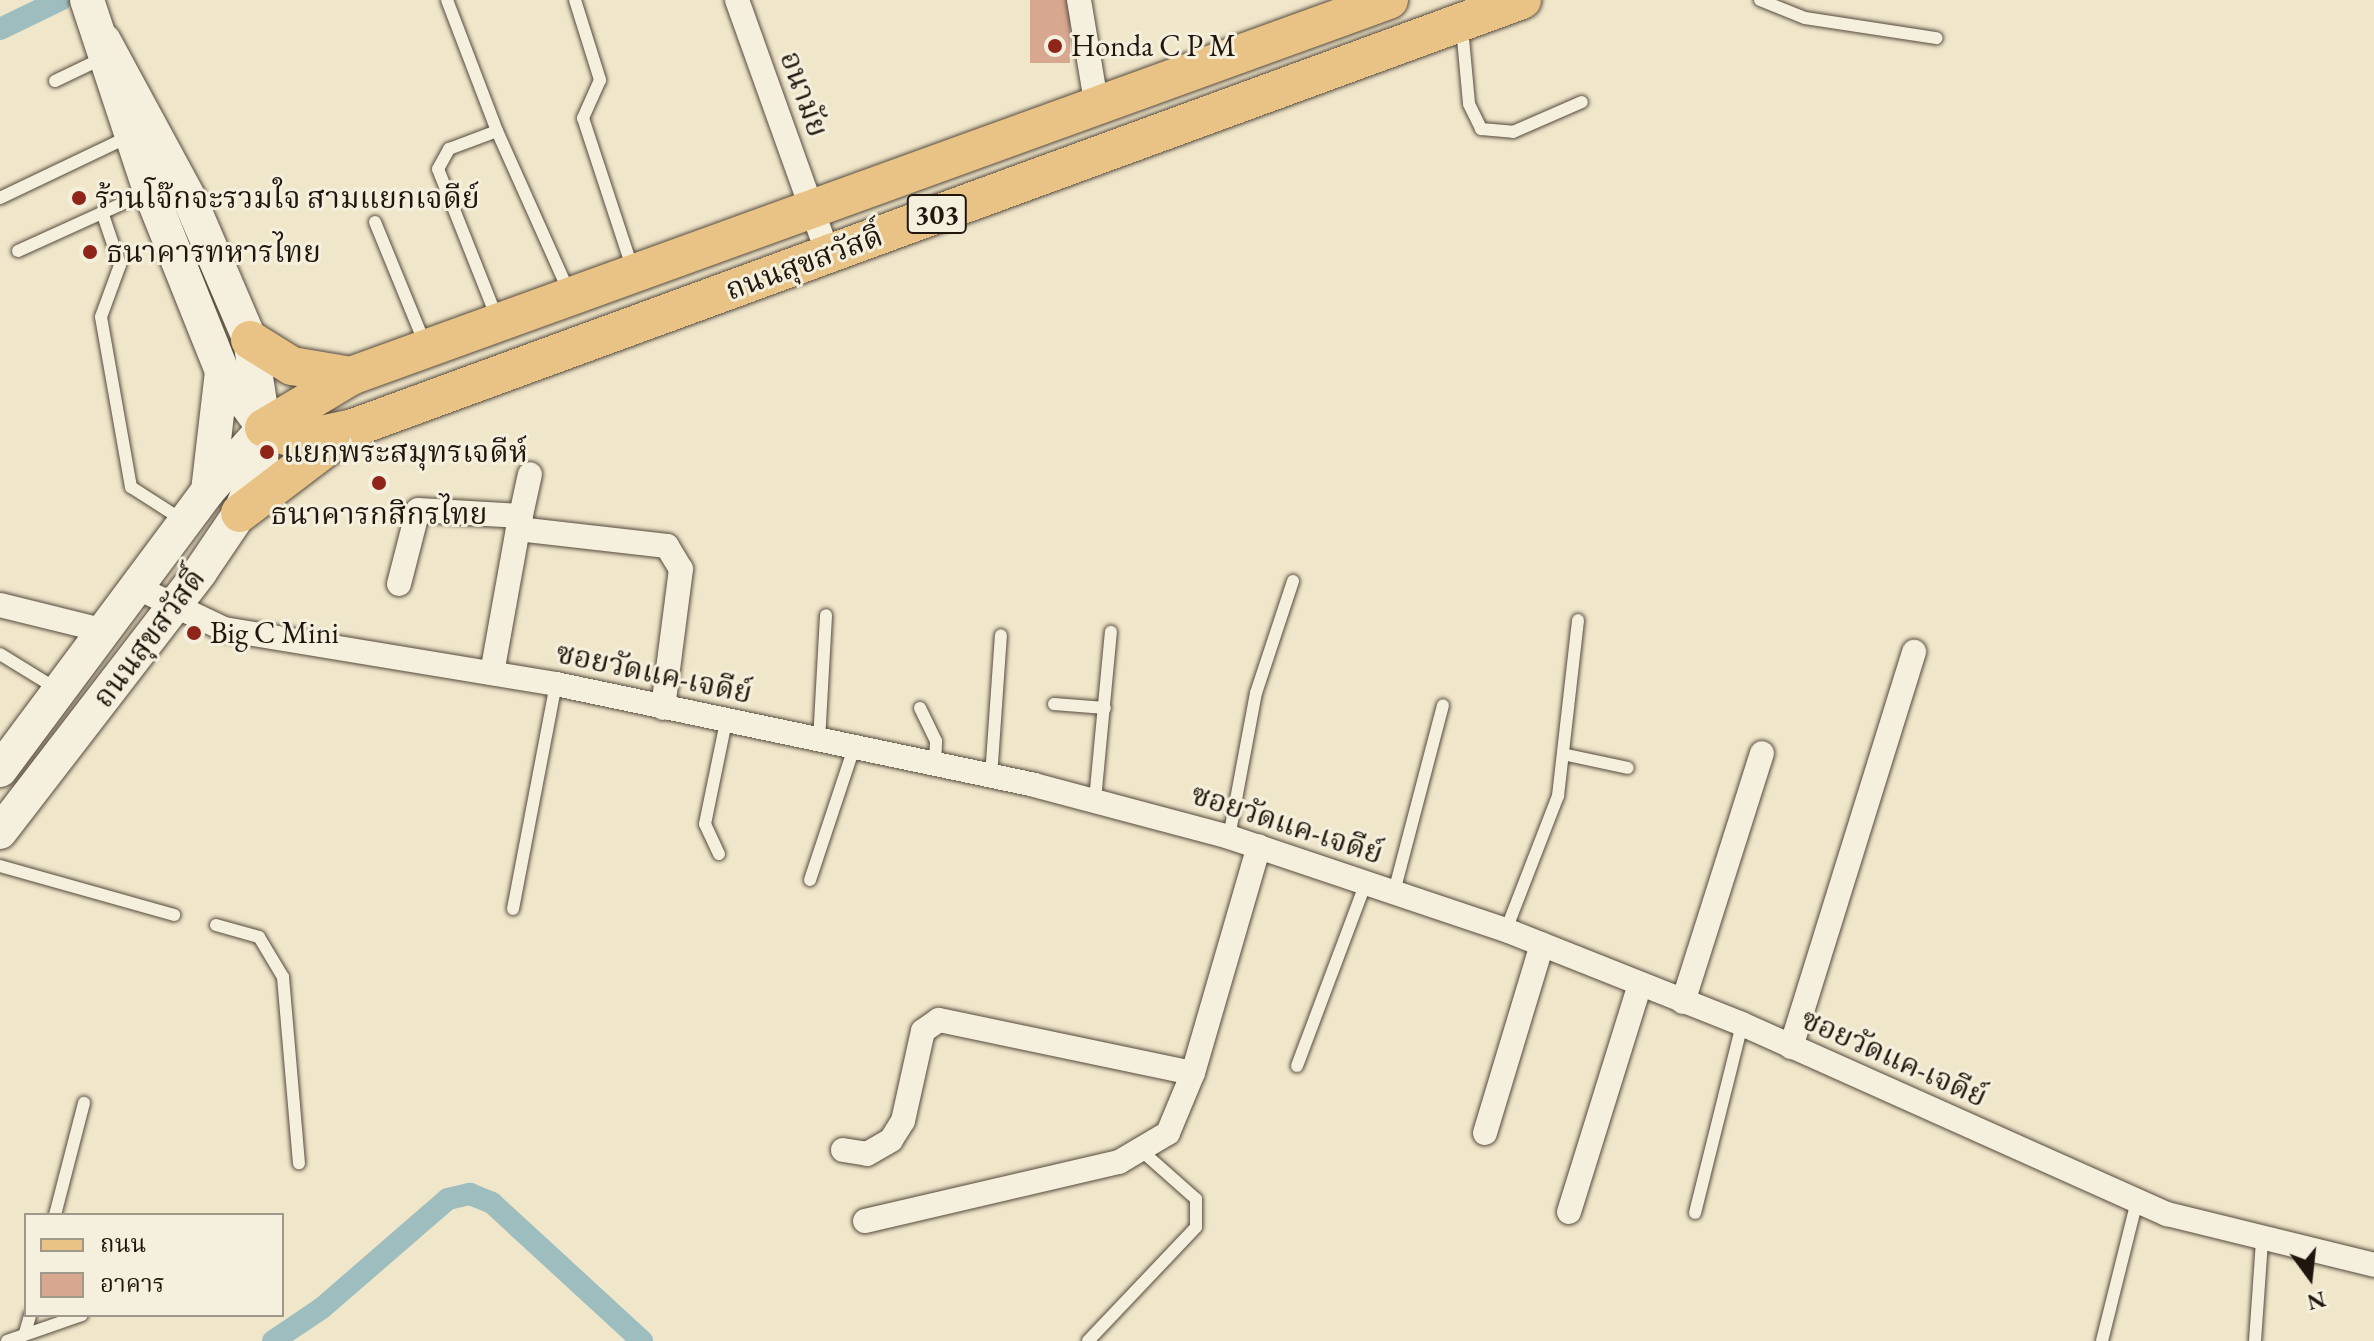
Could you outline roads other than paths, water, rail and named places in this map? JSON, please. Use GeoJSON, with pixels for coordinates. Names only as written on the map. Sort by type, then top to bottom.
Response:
{"type":"FeatureCollection","features":[{"type":"Feature","properties":{"kind":"main road","name":"ถนนสุขสวัสดิ์"},"geometry":{"type":"LineString","coordinates":[[0,770],[208,491],[264,428],[351,376],[1389,0]]}},
{"type":"Feature","properties":{"kind":"main road","name":"ถนนสุขสวัสดิ์"},"geometry":{"type":"LineString","coordinates":[[89,4],[166,202],[222,371],[264,428],[297,440],[353,428],[1522,0]]}},
{"type":"Feature","properties":{"kind":"main road","name":"ถนนสุขสวัสดิ์"},"geometry":{"type":"LineString","coordinates":[[0,832],[174,608],[240,513],[264,428],[250,340],[166,202],[130,136],[110,55]]}},
{"type":"Feature","properties":{"kind":"main road"},"geometry":{"type":"LineString","coordinates":[[250,340],[292,366],[351,376]]}},
{"type":"Feature","properties":{"kind":"main road"},"geometry":{"type":"LineString","coordinates":[[208,491],[222,371]]}},
{"type":"Feature","properties":{"kind":"main road"},"geometry":{"type":"LineString","coordinates":[[240,513],[353,428]]}},
{"type":"Feature","properties":{"kind":"street","name":"อนามัย"},"geometry":{"type":"LineString","coordinates":[[737,0],[828,254]]}},
{"type":"Feature","properties":{"kind":"street"},"geometry":{"type":"LineString","coordinates":[[1079,0],[1097,108]]}},
{"type":"Feature","properties":{"kind":"street"},"geometry":{"type":"LineString","coordinates":[[492,673],[530,474]]}},
{"type":"Feature","properties":{"kind":"street"},"geometry":{"type":"LineString","coordinates":[[399,584],[418,510],[667,546],[677,557],[663,708]]}},
{"type":"Feature","properties":{"kind":"street","name":"ซอยวัดแค-เจดีย์"},"geometry":{"type":"LineString","coordinates":[[138,588],[174,608],[224,629],[556,684],[1095,800],[1259,846],[1506,930],[1742,1024],[2137,1201],[2262,1240],[2374,1265]]}},
{"type":"Feature","properties":{"kind":"street"},"geometry":{"type":"LineString","coordinates":[[0,605],[105,631]]}},
{"type":"Feature","properties":{"kind":"street"},"geometry":{"type":"LineString","coordinates":[[1791,1047],[1914,652]]}},
{"type":"Feature","properties":{"kind":"street"},"geometry":{"type":"LineString","coordinates":[[1683,1002],[1762,753]]}},
{"type":"Feature","properties":{"kind":"street"},"geometry":{"type":"LineString","coordinates":[[865,1221],[1144,1153],[1168,1133],[1193,1073],[1259,846]]}},
{"type":"Feature","properties":{"kind":"street"},"geometry":{"type":"LineString","coordinates":[[1485,1133],[1542,944]]}},
{"type":"Feature","properties":{"kind":"street"},"geometry":{"type":"LineString","coordinates":[[1569,1212],[1640,984]]}},
{"type":"Feature","properties":{"kind":"street"},"geometry":{"type":"LineString","coordinates":[[843,1150],[867,1154],[891,1140],[903,1121],[923,1031],[939,1020],[1193,1073]]}},
{"type":"Feature","properties":{"kind":"lane"},"geometry":{"type":"LineString","coordinates":[[447,0],[497,131],[571,296]]}},
{"type":"Feature","properties":{"kind":"lane"},"geometry":{"type":"LineString","coordinates":[[575,0],[600,80],[583,118],[634,273]]}},
{"type":"Feature","properties":{"kind":"lane"},"geometry":{"type":"LineString","coordinates":[[1760,0],[1805,18],[1936,38]]}},
{"type":"Feature","properties":{"kind":"lane"},"geometry":{"type":"LineString","coordinates":[[1462,22],[1469,104],[1481,129],[1513,132],[1582,102]]}},
{"type":"Feature","properties":{"kind":"lane"},"geometry":{"type":"LineString","coordinates":[[55,81],[110,55]]}},
{"type":"Feature","properties":{"kind":"lane"},"geometry":{"type":"LineString","coordinates":[[497,131],[438,158],[498,321]]}},
{"type":"Feature","properties":{"kind":"lane"},"geometry":{"type":"LineString","coordinates":[[0,198],[130,136]]}},
{"type":"Feature","properties":{"kind":"lane"},"geometry":{"type":"LineString","coordinates":[[18,251],[102,212],[166,202]]}},
{"type":"Feature","properties":{"kind":"lane"},"geometry":{"type":"LineString","coordinates":[[102,212],[120,265],[101,317],[131,487],[187,522]]}},
{"type":"Feature","properties":{"kind":"lane"},"geometry":{"type":"LineString","coordinates":[[375,222],[427,347]]}},
{"type":"Feature","properties":{"kind":"lane"},"geometry":{"type":"LineString","coordinates":[[1229,837],[1256,693],[1293,581]]}},
{"type":"Feature","properties":{"kind":"lane"},"geometry":{"type":"LineString","coordinates":[[819,741],[826,615]]}},
{"type":"Feature","properties":{"kind":"lane"},"geometry":{"type":"LineString","coordinates":[[1506,930],[1567,755],[1578,620]]}},
{"type":"Feature","properties":{"kind":"lane"},"geometry":{"type":"LineString","coordinates":[[1095,800],[1111,632]]}},
{"type":"Feature","properties":{"kind":"lane"},"geometry":{"type":"LineString","coordinates":[[991,777],[1001,635]]}},
{"type":"Feature","properties":{"kind":"lane"},"geometry":{"type":"LineString","coordinates":[[0,654],[28,665],[59,691]]}},
{"type":"Feature","properties":{"kind":"lane"},"geometry":{"type":"LineString","coordinates":[[513,909],[556,684]]}},
{"type":"Feature","properties":{"kind":"lane"},"geometry":{"type":"LineString","coordinates":[[1054,704],[1105,708]]}},
{"type":"Feature","properties":{"kind":"lane"},"geometry":{"type":"LineString","coordinates":[[1394,892],[1443,705]]}},
{"type":"Feature","properties":{"kind":"lane"},"geometry":{"type":"LineString","coordinates":[[920,708],[936,741],[935,766]]}},
{"type":"Feature","properties":{"kind":"lane"},"geometry":{"type":"LineString","coordinates":[[719,854],[705,824],[726,722]]}},
{"type":"Feature","properties":{"kind":"lane"},"geometry":{"type":"LineString","coordinates":[[810,880],[854,748]]}},
{"type":"Feature","properties":{"kind":"lane"},"geometry":{"type":"LineString","coordinates":[[1567,755],[1628,768]]}},
{"type":"Feature","properties":{"kind":"lane"},"geometry":{"type":"LineString","coordinates":[[0,866],[174,915]]}},
{"type":"Feature","properties":{"kind":"lane"},"geometry":{"type":"LineString","coordinates":[[1297,1066],[1366,882]]}},
{"type":"Feature","properties":{"kind":"lane"},"geometry":{"type":"LineString","coordinates":[[216,925],[259,937],[283,977],[299,1163]]}},
{"type":"Feature","properties":{"kind":"lane"},"geometry":{"type":"LineString","coordinates":[[1695,1213],[1742,1024]]}},
{"type":"Feature","properties":{"kind":"lane"},"geometry":{"type":"LineString","coordinates":[[56,1213],[84,1103]]}},
{"type":"Feature","properties":{"kind":"lane"},"geometry":{"type":"LineString","coordinates":[[1088,1341],[1196,1227],[1196,1199],[1144,1153]]}},
{"type":"Feature","properties":{"kind":"lane"},"geometry":{"type":"LineString","coordinates":[[2102,1341],[2137,1201]]}},
{"type":"Feature","properties":{"kind":"lane"},"geometry":{"type":"LineString","coordinates":[[2255,1341],[2262,1240]]}},
{"type":"Feature","properties":{"kind":"lane"},"geometry":{"type":"LineString","coordinates":[[25,1333],[29,1317]]}},
{"type":"Feature","properties":{"kind":"lane"},"geometry":{"type":"LineString","coordinates":[[7,1341],[76,1317]]}},
{"type":"Feature","properties":{"kind":"waterway"},"geometry":{"type":"LineString","coordinates":[[0,29],[60,0]]}},
{"type":"Feature","properties":{"kind":"waterway"},"geometry":{"type":"LineString","coordinates":[[273,1341],[322,1308],[448,1199],[470,1194],[492,1203],[642,1341]]}},
{"type":"Feature","properties":{"kind":"place","name":"Honda C P M"},"geometry":{"type":"Point","coordinates":[1055,46]}},
{"type":"Feature","properties":{"kind":"place","name":"ร้านโจ๊กจะรวมใจ สามแยกเจดีย์"},"geometry":{"type":"Point","coordinates":[79,198]}},
{"type":"Feature","properties":{"kind":"place","name":"ธนาคารทหารไทย"},"geometry":{"type":"Point","coordinates":[90,252]}},
{"type":"Feature","properties":{"kind":"place","name":"แยกพระสมุทรเจดีห์"},"geometry":{"type":"Point","coordinates":[267,452]}},
{"type":"Feature","properties":{"kind":"place","name":"ธนาคารกสิกรไทย"},"geometry":{"type":"Point","coordinates":[379,483]}},
{"type":"Feature","properties":{"kind":"place","name":"Big C Mini"},"geometry":{"type":"Point","coordinates":[194,633]}}]}
